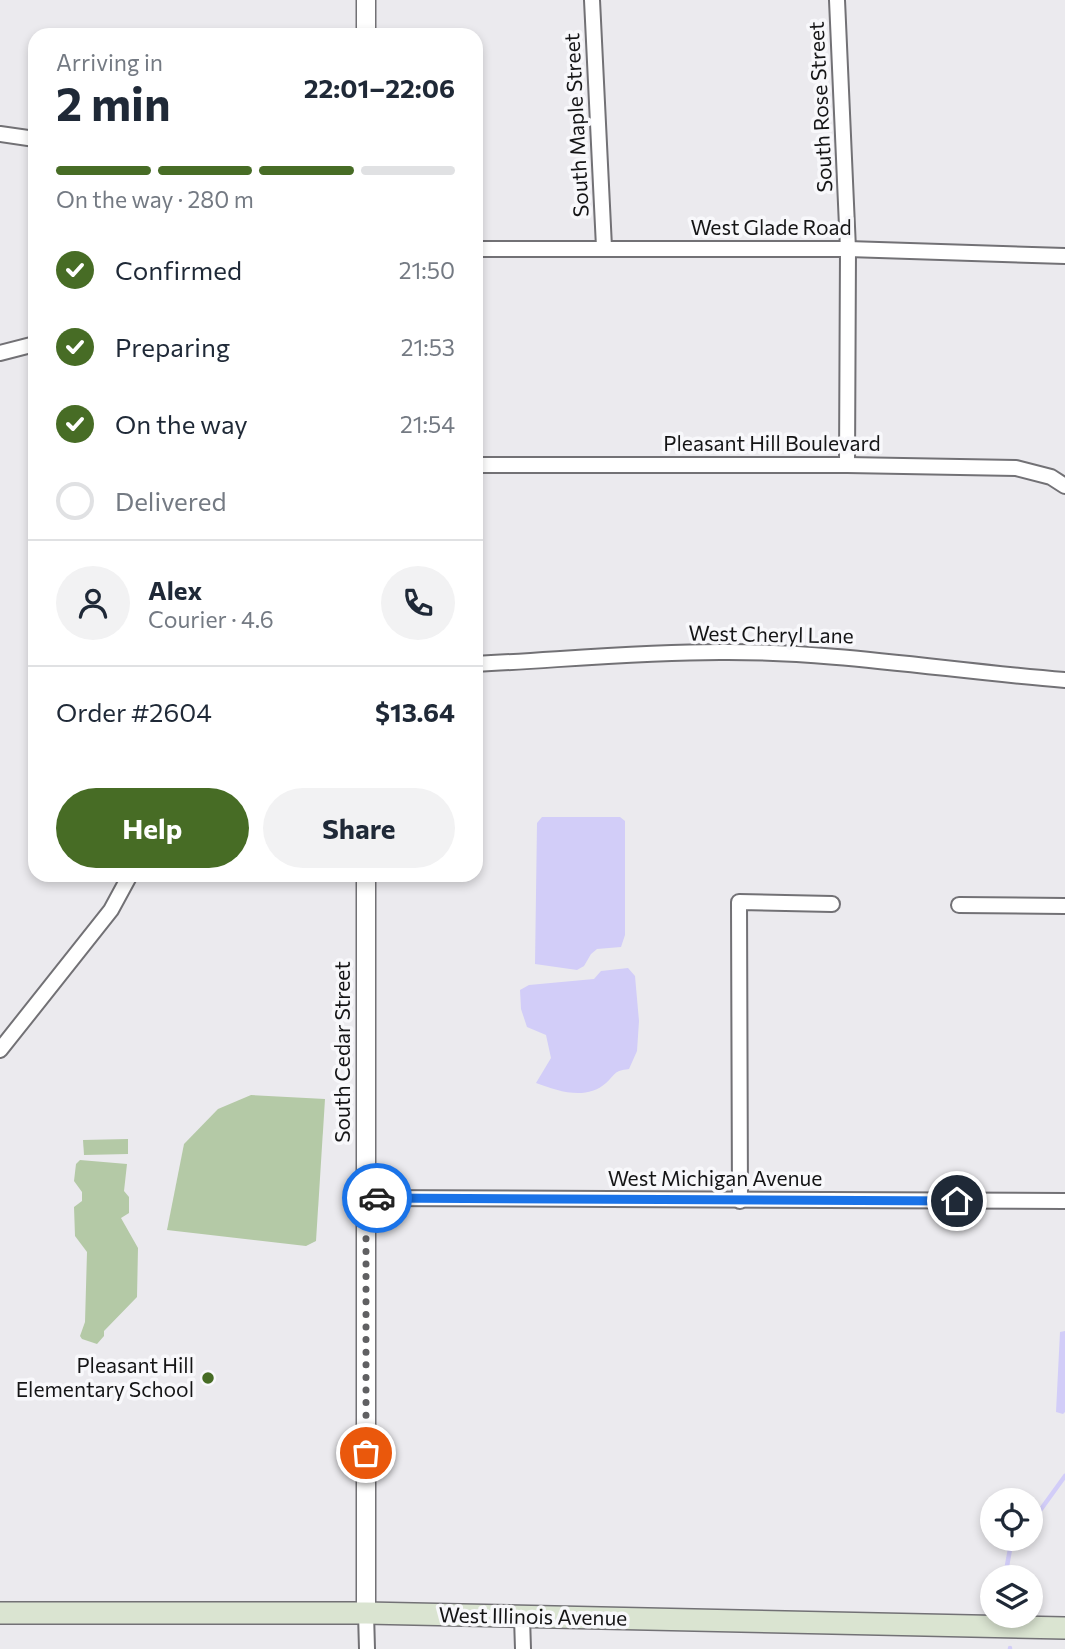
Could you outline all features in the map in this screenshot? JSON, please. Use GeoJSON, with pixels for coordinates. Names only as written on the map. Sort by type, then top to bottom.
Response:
{"type":"FeatureCollection","features":[{"type":"Feature","properties":{"kind":"main road","name":"West Illinois Avenue"},"geometry":{"type":"LineString","coordinates":[[0,1613],[366,1613],[1065,1628]]}},
{"type":"Feature","properties":{"kind":"street"},"geometry":{"type":"LineString","coordinates":[[366,0],[366,28]]}},
{"type":"Feature","properties":{"kind":"street","name":"South Maple Street"},"geometry":{"type":"LineString","coordinates":[[592,0],[604,247]]}},
{"type":"Feature","properties":{"kind":"street","name":"South Rose Street"},"geometry":{"type":"LineString","coordinates":[[837,0],[848,249],[847,465]]}},
{"type":"Feature","properties":{"kind":"street"},"geometry":{"type":"LineString","coordinates":[[0,134],[28,138]]}},
{"type":"Feature","properties":{"kind":"street","name":"West Glade Road"},"geometry":{"type":"LineString","coordinates":[[483,249],[848,249],[1065,256]]}},
{"type":"Feature","properties":{"kind":"street"},"geometry":{"type":"LineString","coordinates":[[0,353],[28,346]]}},
{"type":"Feature","properties":{"kind":"street","name":"Pleasant Hill Boulevard"},"geometry":{"type":"LineString","coordinates":[[483,465],[1016,468],[1051,477],[1065,486]]}},
{"type":"Feature","properties":{"kind":"street","name":"West Cheryl Lane"},"geometry":{"type":"LineString","coordinates":[[483,664],[721,652],[834,656],[1065,680]]}},
{"type":"Feature","properties":{"kind":"street"},"geometry":{"type":"LineString","coordinates":[[0,1050],[111,910],[126,882]]}},
{"type":"Feature","properties":{"kind":"street","name":"South Cedar Street"},"geometry":{"type":"LineString","coordinates":[[366,882],[367,1649]]}},
{"type":"Feature","properties":{"kind":"street"},"geometry":{"type":"LineString","coordinates":[[740,1200],[739,902],[832,904]]}},
{"type":"Feature","properties":{"kind":"street"},"geometry":{"type":"LineString","coordinates":[[959,905],[1065,906]]}},
{"type":"Feature","properties":{"kind":"street","name":"West Michigan Avenue"},"geometry":{"type":"LineString","coordinates":[[366,1198],[1065,1202]]}},
{"type":"Feature","properties":{"kind":"street"},"geometry":{"type":"LineString","coordinates":[[522,1617],[523,1649]]}},
{"type":"Feature","properties":{"kind":"green space"},"geometry":{"type":"Polygon","coordinates":[[[251,1095],[325,1099],[316,1241],[306,1246],[167,1230],[184,1144],[218,1109],[251,1095]]]}},
{"type":"Feature","properties":{"kind":"green space"},"geometry":{"type":"Polygon","coordinates":[[[128,1139],[128,1154],[84,1155],[83,1140],[128,1139]]]}},
{"type":"Feature","properties":{"kind":"green space"},"geometry":{"type":"Polygon","coordinates":[[[80,1160],[127,1164],[124,1191],[129,1197],[129,1213],[121,1218],[138,1248],[137,1297],[104,1331],[104,1336],[97,1344],[80,1336],[85,1322],[87,1252],[75,1236],[74,1207],[82,1201],[82,1192],[74,1181],[76,1164],[80,1160]]]}},
{"type":"Feature","properties":{"kind":"shaded area"},"geometry":{"type":"Polygon","coordinates":[[[542,817],[620,817],[625,821],[625,935],[621,947],[597,949],[584,966],[577,970],[535,964],[537,823],[542,817]]]}},
{"type":"Feature","properties":{"kind":"shaded area"},"geometry":{"type":"Polygon","coordinates":[[[628,968],[635,976],[639,1021],[637,1051],[629,1069],[617,1072],[606,1083],[590,1092],[572,1093],[536,1083],[551,1058],[546,1035],[527,1027],[521,1009],[520,990],[529,985],[594,979],[601,971],[628,968]]]}},
{"type":"Feature","properties":{"kind":"shaded area"},"geometry":{"type":"Polygon","coordinates":[[[1065,1331],[1063,1414],[1056,1412],[1060,1332],[1065,1331]]]}},
{"type":"Feature","properties":{"kind":"waterway"},"geometry":{"type":"LineString","coordinates":[[1043,1506],[1065,1476]]}},
{"type":"Feature","properties":{"kind":"waterway"},"geometry":{"type":"LineString","coordinates":[[1007,1565],[1010,1551]]}},
{"type":"Feature","properties":{"kind":"way so far"},"geometry":{"type":"LineString","coordinates":[[366,1453],[366,1198],[377,1198]]}},
{"type":"Feature","properties":{"kind":"place","name":"Pleasant Hill Elementary School"},"geometry":{"type":"Point","coordinates":[208,1378]}},
{"type":"Feature","properties":{"kind":"route"},"geometry":{"type":"LineString","coordinates":[[377,1198],[957,1201]]}}]}
